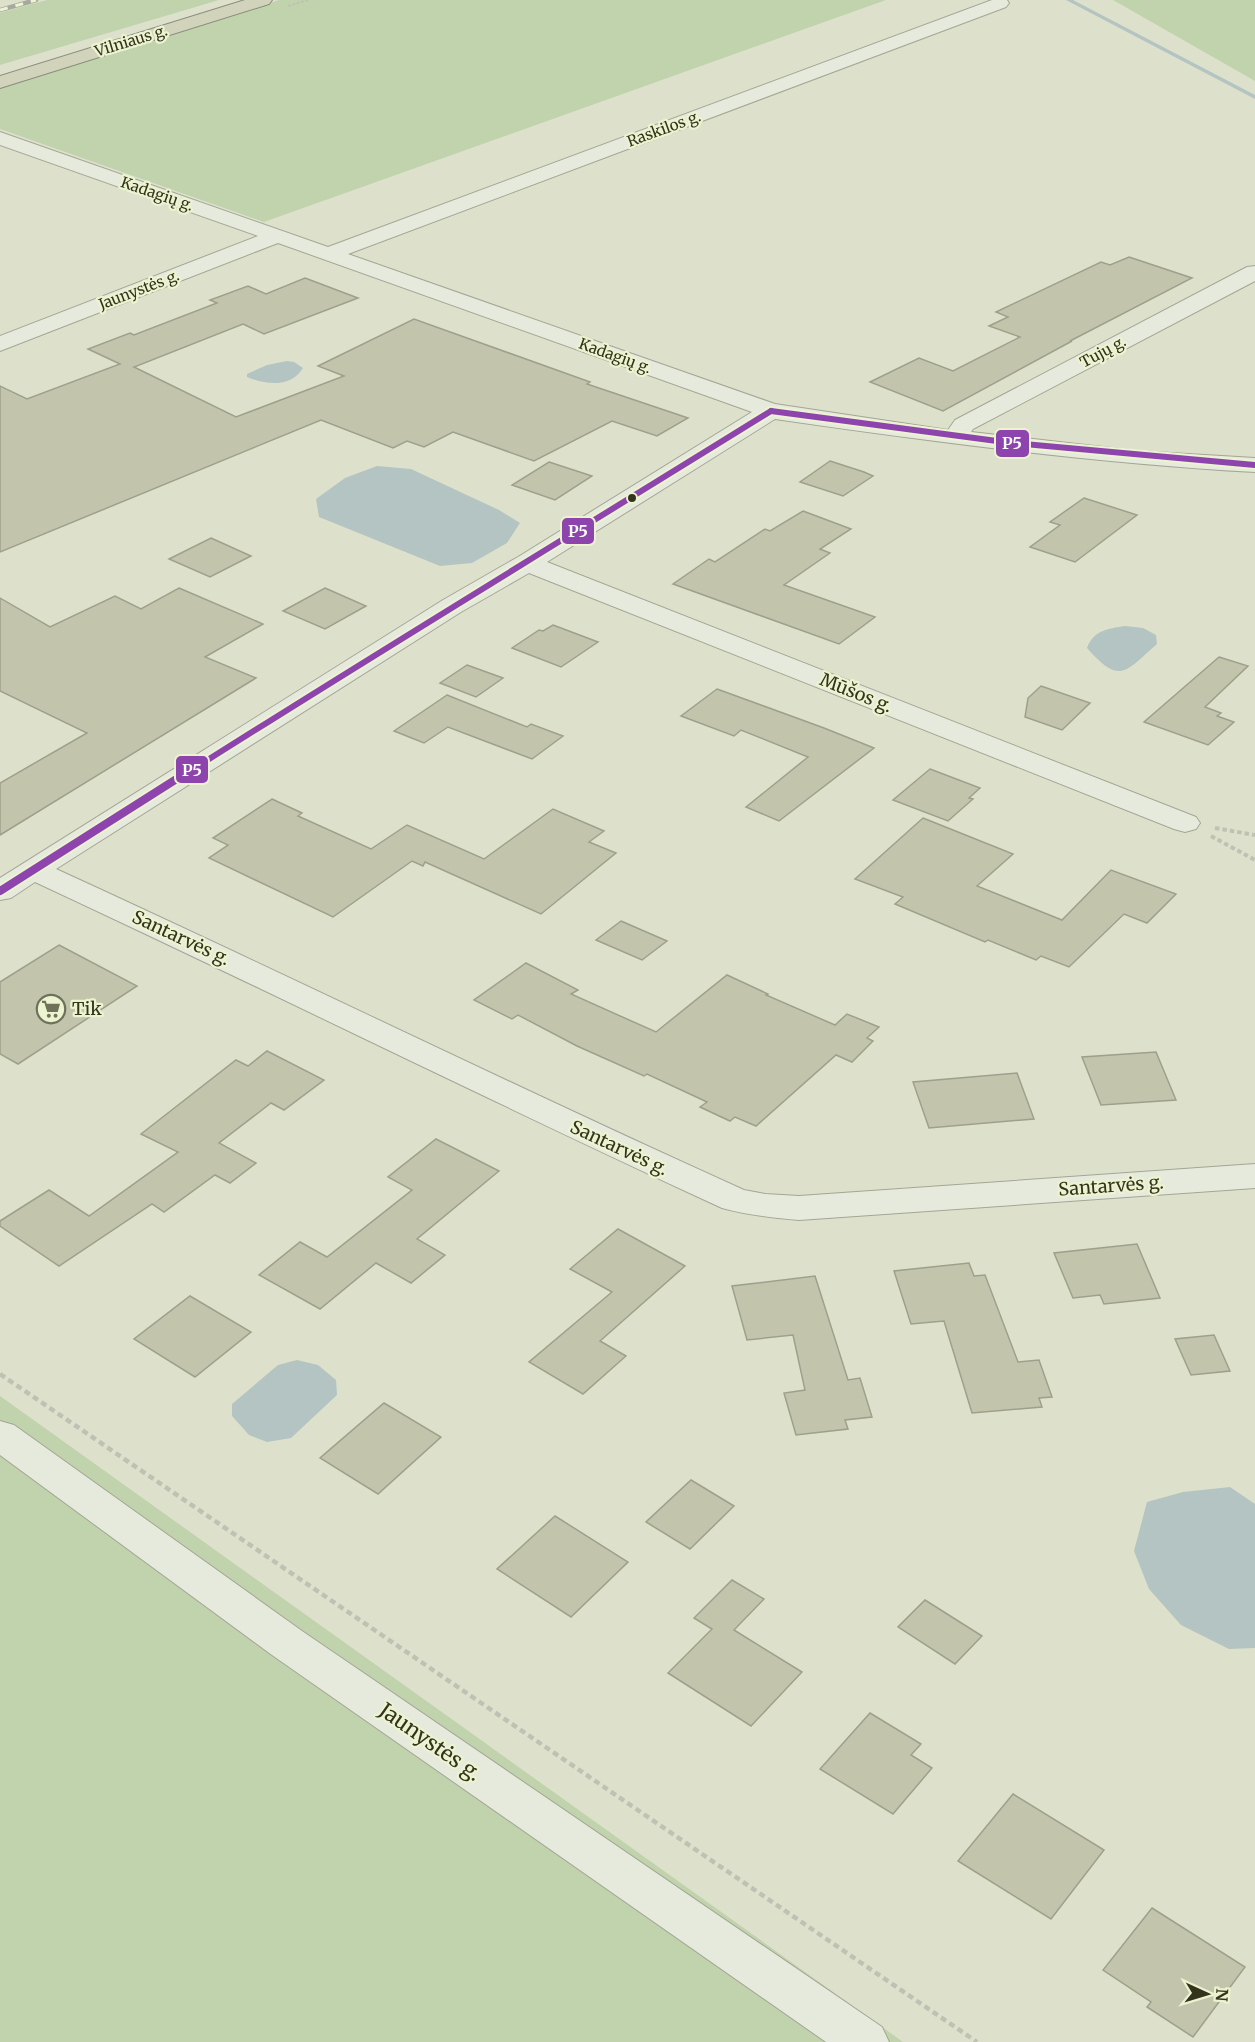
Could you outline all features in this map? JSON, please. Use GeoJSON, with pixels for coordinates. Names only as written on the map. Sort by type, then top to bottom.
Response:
{"type":"FeatureCollection","features":[{"type":"Feature","properties":{"kind":"highway","name":"Vilniaus g."},"geometry":{"type":"LineString","coordinates":[[0,68],[229,0]]}},
{"type":"Feature","properties":{"kind":"highway","name":"Vilniaus g."},"geometry":{"type":"LineString","coordinates":[[0,82],[262,0]]}},
{"type":"Feature","properties":{"kind":"street","name":"Raskilos g."},"geometry":{"type":"LineString","coordinates":[[327,254],[1000,3]]}},
{"type":"Feature","properties":{"kind":"street","name":"Kadagių g."},"geometry":{"type":"LineString","coordinates":[[0,138],[771,411],[956,438],[1138,458],[1255,465]]}},
{"type":"Feature","properties":{"kind":"street","name":"Jaunystės g."},"geometry":{"type":"LineString","coordinates":[[0,344],[279,236]]}},
{"type":"Feature","properties":{"kind":"street","name":"Tujų g."},"geometry":{"type":"LineString","coordinates":[[956,438],[963,426],[1255,272]]}},
{"type":"Feature","properties":{"kind":"street"},"geometry":{"type":"LineString","coordinates":[[0,891],[452,606],[527,563],[771,411]]}},
{"type":"Feature","properties":{"kind":"street","name":"Mūšos g."},"geometry":{"type":"LineString","coordinates":[[527,563],[1185,823]]}},
{"type":"Feature","properties":{"kind":"street","name":"Santarvės g."},"geometry":{"type":"LineString","coordinates":[[33,870],[213,953],[551,1116],[735,1200],[765,1206],[799,1208],[1255,1176]]}},
{"type":"Feature","properties":{"kind":"street","name":"Jaunystės g."},"geometry":{"type":"LineString","coordinates":[[0,1435],[287,1643],[865,2042]]}},
{"type":"Feature","properties":{"kind":"path"},"geometry":{"type":"LineString","coordinates":[[1185,823],[1255,835]]}},
{"type":"Feature","properties":{"kind":"path"},"geometry":{"type":"LineString","coordinates":[[1185,823],[1255,860]]}},
{"type":"Feature","properties":{"kind":"path"},"geometry":{"type":"LineString","coordinates":[[0,1374],[977,2042]]}},
{"type":"Feature","properties":{"kind":"green space"},"geometry":{"type":"Polygon","coordinates":[[[47,0],[219,0],[0,65],[0,13],[47,0]]]}},
{"type":"Feature","properties":{"kind":"green space"},"geometry":{"type":"Polygon","coordinates":[[[279,0],[886,0],[264,222],[0,129],[0,86],[279,0]]]}},
{"type":"Feature","properties":{"kind":"green space"},"geometry":{"type":"Polygon","coordinates":[[[1113,0],[1255,0],[1255,81],[1113,0]]]}},
{"type":"Feature","properties":{"kind":"green space"},"geometry":{"type":"Polygon","coordinates":[[[0,1396],[903,2042],[0,2042],[0,1396]]]}},
{"type":"Feature","properties":{"kind":"shaded area"},"geometry":{"type":"Polygon","coordinates":[[[294,362],[303,368],[292,379],[285,382],[262,382],[247,377],[247,374],[267,365],[294,362]]]}},
{"type":"Feature","properties":{"kind":"shaded area"},"geometry":{"type":"Polygon","coordinates":[[[377,466],[411,469],[499,510],[520,523],[507,543],[472,563],[440,566],[319,517],[316,499],[345,478],[377,466]]]}},
{"type":"Feature","properties":{"kind":"shaded area"},"geometry":{"type":"Polygon","coordinates":[[[1125,626],[1143,628],[1156,635],[1157,644],[1129,668],[1115,671],[1098,660],[1087,648],[1097,634],[1125,626]]]}},
{"type":"Feature","properties":{"kind":"shaded area"},"geometry":{"type":"Polygon","coordinates":[[[297,1360],[318,1365],[336,1380],[337,1395],[291,1438],[267,1442],[249,1435],[232,1416],[232,1404],[278,1365],[297,1360]]]}},
{"type":"Feature","properties":{"kind":"shaded area"},"geometry":{"type":"Polygon","coordinates":[[[1230,1487],[1255,1504],[1255,1648],[1229,1649],[1181,1625],[1149,1589],[1134,1551],[1147,1502],[1183,1492],[1230,1487]]]}},
{"type":"Feature","properties":{"kind":"building"},"geometry":{"type":"Polygon","coordinates":[[[1129,257],[1192,278],[1070,341],[1072,341],[943,411],[870,382],[919,358],[953,371],[1020,337],[989,326],[1008,317],[996,312],[1101,262],[1110,265],[1129,257]]]}},
{"type":"Feature","properties":{"kind":"building"},"geometry":{"type":"Polygon","coordinates":[[[305,278],[358,298],[264,334],[243,324],[134,367],[236,417],[344,376],[318,366],[414,319],[590,382],[587,384],[688,418],[657,436],[612,421],[534,461],[453,432],[424,447],[407,441],[393,448],[321,420],[0,552],[0,386],[27,399],[120,364],[88,349],[130,333],[134,335],[217,303],[210,300],[248,286],[266,294],[305,278]]]}},
{"type":"Feature","properties":{"kind":"building"},"geometry":{"type":"Polygon","coordinates":[[[830,461],[873,476],[843,496],[800,482],[830,461]]]}},
{"type":"Feature","properties":{"kind":"building"},"geometry":{"type":"Polygon","coordinates":[[[549,462],[592,476],[555,500],[512,485],[549,462]]]}},
{"type":"Feature","properties":{"kind":"building"},"geometry":{"type":"Polygon","coordinates":[[[1084,498],[1137,515],[1075,562],[1030,547],[1060,525],[1050,522],[1084,498]]]}},
{"type":"Feature","properties":{"kind":"building"},"geometry":{"type":"Polygon","coordinates":[[[803,511],[851,529],[820,549],[830,553],[784,585],[875,617],[839,644],[673,584],[709,559],[715,562],[765,529],[770,531],[803,511]]]}},
{"type":"Feature","properties":{"kind":"building"},"geometry":{"type":"Polygon","coordinates":[[[211,538],[251,556],[210,577],[169,559],[211,538]]]}},
{"type":"Feature","properties":{"kind":"building"},"geometry":{"type":"Polygon","coordinates":[[[179,588],[263,624],[205,657],[256,678],[0,835],[0,783],[87,733],[0,691],[0,598],[50,627],[115,596],[141,609],[179,588]]]}},
{"type":"Feature","properties":{"kind":"building"},"geometry":{"type":"Polygon","coordinates":[[[325,588],[366,606],[325,629],[283,611],[325,588]]]}},
{"type":"Feature","properties":{"kind":"building"},"geometry":{"type":"Polygon","coordinates":[[[553,625],[598,642],[561,667],[512,648],[539,630],[543,631],[553,625]]]}},
{"type":"Feature","properties":{"kind":"building"},"geometry":{"type":"Polygon","coordinates":[[[1219,657],[1248,666],[1205,707],[1221,713],[1217,716],[1234,722],[1208,745],[1144,722],[1219,657]]]}},
{"type":"Feature","properties":{"kind":"building"},"geometry":{"type":"Polygon","coordinates":[[[467,665],[503,678],[476,697],[440,683],[467,665]]]}},
{"type":"Feature","properties":{"kind":"building"},"geometry":{"type":"Polygon","coordinates":[[[1041,686],[1090,703],[1062,730],[1025,717],[1028,698],[1041,686]]]}},
{"type":"Feature","properties":{"kind":"building"},"geometry":{"type":"Polygon","coordinates":[[[717,689],[874,748],[779,821],[746,807],[808,757],[741,730],[734,736],[681,716],[717,689]]]}},
{"type":"Feature","properties":{"kind":"building"},"geometry":{"type":"Polygon","coordinates":[[[447,695],[527,727],[531,724],[563,736],[532,759],[448,727],[424,743],[394,731],[447,695]]]}},
{"type":"Feature","properties":{"kind":"building"},"geometry":{"type":"Polygon","coordinates":[[[930,769],[980,788],[969,798],[973,799],[948,821],[893,800],[930,769]]]}},
{"type":"Feature","properties":{"kind":"building"},"geometry":{"type":"Polygon","coordinates":[[[272,799],[302,813],[298,816],[371,849],[407,825],[484,859],[553,809],[604,831],[589,842],[616,853],[541,914],[425,862],[423,866],[412,861],[333,917],[209,858],[228,845],[213,838],[272,799]]]}},
{"type":"Feature","properties":{"kind":"building"},"geometry":{"type":"Polygon","coordinates":[[[923,818],[1013,854],[977,886],[1062,920],[1111,870],[1176,894],[1147,923],[1124,914],[1069,967],[1041,956],[1036,960],[988,940],[985,942],[895,904],[903,897],[855,879],[923,818]]]}},
{"type":"Feature","properties":{"kind":"building"},"geometry":{"type":"Polygon","coordinates":[[[621,921],[667,941],[642,960],[596,940],[621,921]]]}},
{"type":"Feature","properties":{"kind":"building","name":"Tik"},"geometry":{"type":"Polygon","coordinates":[[[59,945],[137,986],[18,1064],[0,1054],[0,982],[59,945]]]}},
{"type":"Feature","properties":{"kind":"building"},"geometry":{"type":"Polygon","coordinates":[[[526,963],[578,990],[571,994],[656,1032],[727,975],[835,1025],[847,1014],[879,1027],[867,1038],[873,1041],[852,1062],[836,1055],[756,1126],[735,1117],[730,1121],[700,1107],[707,1102],[647,1074],[644,1076],[577,1046],[518,1015],[512,1019],[474,1000],[526,963]]]}},
{"type":"Feature","properties":{"kind":"building"},"geometry":{"type":"Polygon","coordinates":[[[267,1051],[324,1080],[284,1110],[271,1103],[219,1143],[256,1163],[230,1183],[215,1175],[164,1212],[152,1204],[59,1266],[0,1226],[0,1221],[49,1190],[89,1216],[178,1152],[141,1134],[236,1060],[248,1066],[267,1051]]]}},
{"type":"Feature","properties":{"kind":"building"},"geometry":{"type":"Polygon","coordinates":[[[1156,1052],[1176,1100],[1101,1105],[1082,1057],[1156,1052]]]}},
{"type":"Feature","properties":{"kind":"building"},"geometry":{"type":"Polygon","coordinates":[[[1017,1073],[1034,1119],[929,1128],[913,1082],[1017,1073]]]}},
{"type":"Feature","properties":{"kind":"building"},"geometry":{"type":"Polygon","coordinates":[[[436,1139],[499,1171],[417,1239],[445,1255],[411,1283],[376,1263],[320,1309],[259,1275],[300,1242],[327,1257],[412,1190],[388,1177],[436,1139]]]}},
{"type":"Feature","properties":{"kind":"building"},"geometry":{"type":"Polygon","coordinates":[[[618,1229],[685,1266],[600,1341],[626,1356],[583,1394],[529,1362],[612,1292],[570,1269],[618,1229]]]}},
{"type":"Feature","properties":{"kind":"building"},"geometry":{"type":"Polygon","coordinates":[[[1137,1244],[1160,1298],[1104,1304],[1100,1295],[1073,1298],[1054,1253],[1137,1244]]]}},
{"type":"Feature","properties":{"kind":"building"},"geometry":{"type":"Polygon","coordinates":[[[969,1263],[974,1276],[985,1275],[1018,1362],[1039,1360],[1052,1397],[1039,1398],[1042,1407],[972,1413],[944,1321],[911,1324],[894,1271],[969,1263]]]}},
{"type":"Feature","properties":{"kind":"building"},"geometry":{"type":"Polygon","coordinates":[[[815,1276],[848,1380],[860,1378],[872,1417],[845,1420],[848,1429],[796,1435],[784,1393],[805,1390],[793,1335],[747,1340],[732,1286],[815,1276]]]}},
{"type":"Feature","properties":{"kind":"building"},"geometry":{"type":"Polygon","coordinates":[[[190,1296],[251,1332],[195,1377],[134,1339],[190,1296]]]}},
{"type":"Feature","properties":{"kind":"building"},"geometry":{"type":"Polygon","coordinates":[[[1214,1335],[1230,1371],[1191,1375],[1175,1339],[1214,1335]]]}},
{"type":"Feature","properties":{"kind":"building"},"geometry":{"type":"Polygon","coordinates":[[[384,1403],[441,1437],[378,1494],[320,1458],[384,1403]]]}},
{"type":"Feature","properties":{"kind":"building"},"geometry":{"type":"Polygon","coordinates":[[[691,1480],[734,1506],[690,1549],[646,1522],[691,1480]]]}},
{"type":"Feature","properties":{"kind":"building"},"geometry":{"type":"Polygon","coordinates":[[[555,1516],[628,1562],[571,1617],[497,1569],[555,1516]]]}},
{"type":"Feature","properties":{"kind":"building"},"geometry":{"type":"Polygon","coordinates":[[[732,1580],[764,1599],[734,1630],[802,1672],[751,1726],[668,1673],[712,1629],[694,1618],[732,1580]]]}},
{"type":"Feature","properties":{"kind":"building"},"geometry":{"type":"Polygon","coordinates":[[[925,1600],[982,1636],[955,1664],[898,1627],[925,1600]]]}},
{"type":"Feature","properties":{"kind":"building"},"geometry":{"type":"Polygon","coordinates":[[[870,1713],[921,1744],[911,1755],[932,1768],[893,1814],[820,1769],[870,1713]]]}},
{"type":"Feature","properties":{"kind":"building"},"geometry":{"type":"Polygon","coordinates":[[[1013,1794],[1104,1850],[1051,1919],[958,1861],[1013,1794]]]}},
{"type":"Feature","properties":{"kind":"building"},"geometry":{"type":"Polygon","coordinates":[[[1152,1908],[1245,1967],[1193,2037],[1147,2007],[1151,2002],[1103,1970],[1152,1908]]]}},
{"type":"Feature","properties":{"kind":"waterway"},"geometry":{"type":"LineString","coordinates":[[1069,0],[1255,97]]}},
{"type":"Feature","properties":{"kind":"railway"},"geometry":{"type":"LineString","coordinates":[[0,10],[36,0]]}},
{"type":"Feature","properties":{"kind":"transit line","name":"P5"},"geometry":{"type":"LineString","coordinates":[[771,411],[1012,443],[1133,456],[1255,465]]}},
{"type":"Feature","properties":{"kind":"transit line","name":"P5"},"geometry":{"type":"LineString","coordinates":[[0,891],[452,606],[527,563],[771,411]]}},
{"type":"Feature","properties":{"kind":"place","name":"Tik"},"geometry":{"type":"Point","coordinates":[51,1009]}}]}
